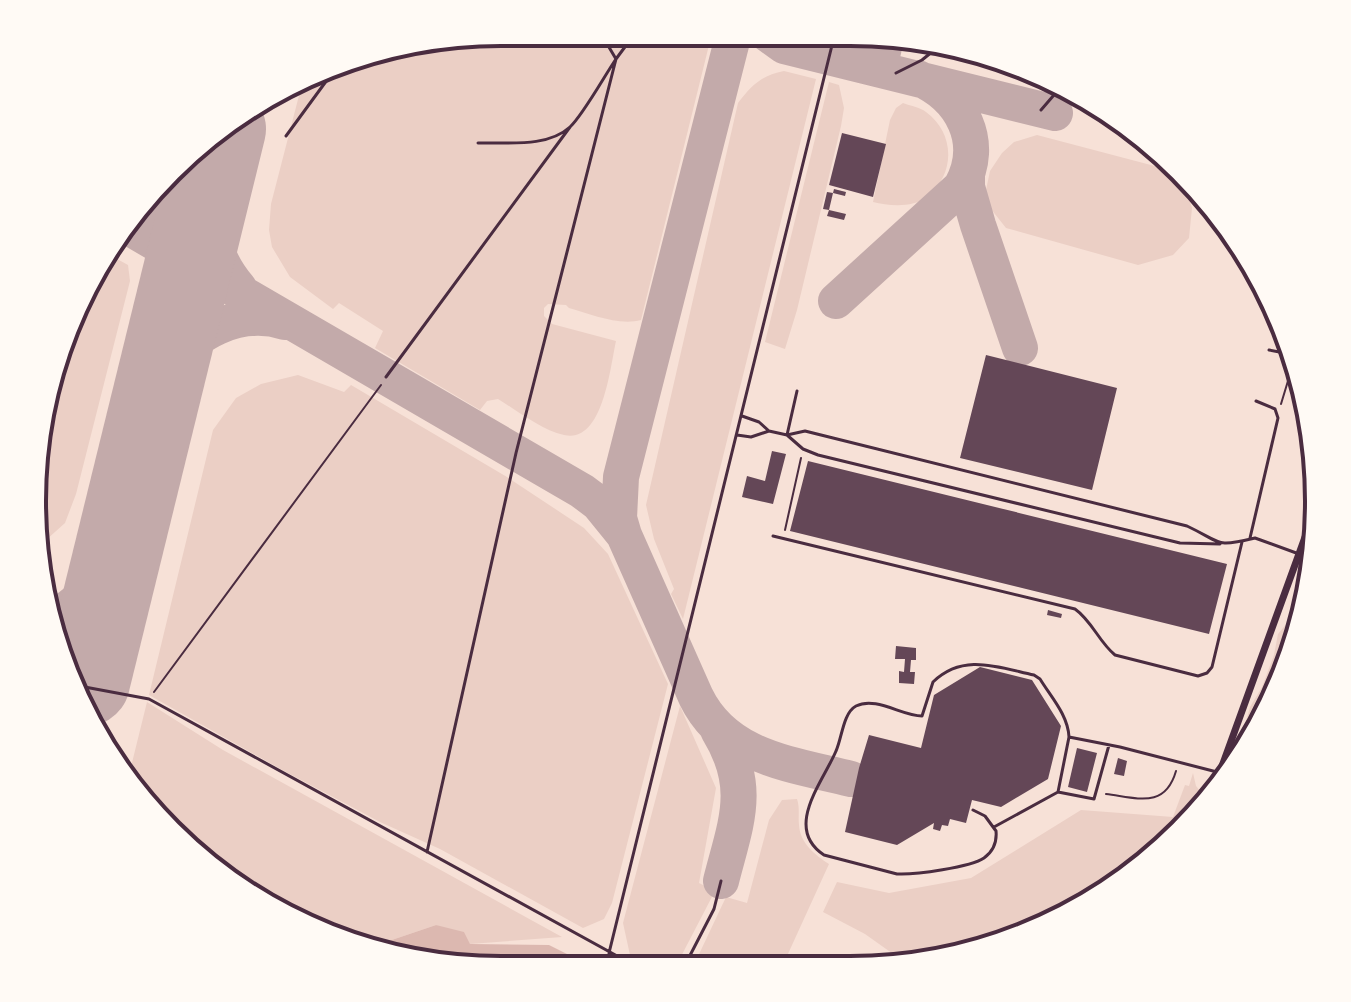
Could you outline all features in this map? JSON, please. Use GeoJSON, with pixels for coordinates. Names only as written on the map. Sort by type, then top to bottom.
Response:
{"type":"FeatureCollection","features":[{"type":"Feature","properties":{"kind":"street"},"geometry":{"type":"LineString","coordinates":[[1225,759],[1303,544]]}},
{"type":"Feature","properties":{"kind":"lane"},"geometry":{"type":"LineString","coordinates":[[427,852],[516,453],[616,59],[608,46]]}},
{"type":"Feature","properties":{"kind":"lane"},"geometry":{"type":"LineString","coordinates":[[386,377],[570,127],[626,46]]}},
{"type":"Feature","properties":{"kind":"lane"},"geometry":{"type":"LineString","coordinates":[[609,953],[832,46]]}},
{"type":"Feature","properties":{"kind":"lane"},"geometry":{"type":"LineString","coordinates":[[896,73],[930,54]]}},
{"type":"Feature","properties":{"kind":"lane"},"geometry":{"type":"LineString","coordinates":[[286,136],[326,81]]}},
{"type":"Feature","properties":{"kind":"lane"},"geometry":{"type":"LineString","coordinates":[[1041,110],[1054,95]]}},
{"type":"Feature","properties":{"kind":"lane"},"geometry":{"type":"LineString","coordinates":[[478,143],[532,142],[550,138],[570,127]]}},
{"type":"Feature","properties":{"kind":"lane"},"geometry":{"type":"LineString","coordinates":[[1269,350],[1280,352]]}},
{"type":"Feature","properties":{"kind":"lane"},"geometry":{"type":"LineString","coordinates":[[787,435],[797,391]]}},
{"type":"Feature","properties":{"kind":"lane"},"geometry":{"type":"LineString","coordinates":[[1250,538],[1278,418],[1271,406],[1256,401]]}},
{"type":"Feature","properties":{"kind":"lane"},"geometry":{"type":"LineString","coordinates":[[742,416],[753,419],[769,431],[787,435],[805,431],[1187,526],[1220,544]]}},
{"type":"Feature","properties":{"kind":"lane"},"geometry":{"type":"LineString","coordinates":[[737,435],[751,437],[769,431]]}},
{"type":"Feature","properties":{"kind":"lane"},"geometry":{"type":"LineString","coordinates":[[787,435],[803,449],[833,459],[1180,543],[1220,544],[1259,538],[1299,554]]}},
{"type":"Feature","properties":{"kind":"lane"},"geometry":{"type":"LineString","coordinates":[[773,536],[1075,609],[1083,614],[1115,655],[1198,676],[1212,667],[1242,542]]}},
{"type":"Feature","properties":{"kind":"lane"},"geometry":{"type":"LineString","coordinates":[[973,810],[985,816],[994,827],[997,839],[986,857],[976,862],[897,874],[824,855],[814,848],[806,823],[811,797],[836,752],[847,716],[853,709],[869,704],[922,716],[933,682],[964,664],[977,662],[1034,675],[1040,679],[1065,719],[1069,737],[1058,792]]}},
{"type":"Feature","properties":{"kind":"lane"},"geometry":{"type":"LineString","coordinates":[[86,687],[149,699],[615,956]]}},
{"type":"Feature","properties":{"kind":"lane"},"geometry":{"type":"LineString","coordinates":[[1069,737],[1179,762],[1213,775]]}},
{"type":"Feature","properties":{"kind":"lane"},"geometry":{"type":"LineString","coordinates":[[994,827],[1058,792],[1091,799],[1096,797],[1109,745]]}},
{"type":"Feature","properties":{"kind":"lane"},"geometry":{"type":"LineString","coordinates":[[690,956],[714,909],[721,881]]}},
{"type":"Feature","properties":{"kind":"path"},"geometry":{"type":"LineString","coordinates":[[149,699],[386,377]]}},
{"type":"Feature","properties":{"kind":"path"},"geometry":{"type":"LineString","coordinates":[[1277,412],[1288,381]]}},
{"type":"Feature","properties":{"kind":"path"},"geometry":{"type":"LineString","coordinates":[[783,539],[803,449]]}},
{"type":"Feature","properties":{"kind":"path"},"geometry":{"type":"LineString","coordinates":[[1097,792],[1145,799],[1162,795],[1173,782],[1179,762]]}},
{"type":"Feature","properties":{"kind":"shaded area"},"geometry":{"type":"Polygon","coordinates":[[[709,46],[641,320],[614,320],[566,305],[548,304],[544,308],[544,316],[552,324],[616,341],[602,402],[588,428],[577,435],[564,435],[547,429],[498,399],[487,401],[480,410],[375,348],[383,331],[339,303],[333,309],[290,277],[272,247],[269,230],[271,204],[300,93],[355,70],[412,55],[471,47],[709,46]]]}},
{"type":"Feature","properties":{"kind":"shaded area"},"geometry":{"type":"Polygon","coordinates":[[[784,71],[816,79],[683,619],[671,594],[674,589],[654,539],[646,505],[738,103],[758,82],[784,71]]]}},
{"type":"Feature","properties":{"kind":"shaded area"},"geometry":{"type":"Polygon","coordinates":[[[829,82],[839,85],[844,108],[785,349],[765,342],[829,82]]]}},
{"type":"Feature","properties":{"kind":"shaded area"},"geometry":{"type":"Polygon","coordinates":[[[903,103],[924,110],[936,121],[947,142],[947,166],[936,188],[921,201],[901,205],[873,202],[890,120],[896,108],[903,103]]]}},
{"type":"Feature","properties":{"kind":"shaded area"},"geometry":{"type":"Polygon","coordinates":[[[1037,135],[1159,167],[1189,197],[1192,208],[1189,238],[1173,255],[1138,265],[1006,228],[991,209],[986,190],[990,171],[1014,142],[1037,135]]]}},
{"type":"Feature","properties":{"kind":"shaded area"},"geometry":{"type":"Polygon","coordinates":[[[116,259],[128,265],[130,281],[76,494],[65,523],[48,538],[47,471],[55,412],[81,327],[116,259]]]}},
{"type":"Feature","properties":{"kind":"shaded area"},"geometry":{"type":"Polygon","coordinates":[[[298,375],[344,392],[351,385],[507,477],[584,528],[608,554],[668,684],[612,903],[604,919],[583,928],[440,849],[380,822],[286,772],[149,695],[213,430],[236,398],[261,384],[298,375]]]}},
{"type":"Feature","properties":{"kind":"shaded area"},"geometry":{"type":"Polygon","coordinates":[[[1288,622],[1270,675],[1244,727],[1250,707],[1262,687],[1274,655],[1278,634],[1288,622]]]}},
{"type":"Feature","properties":{"kind":"shaded area"},"geometry":{"type":"Polygon","coordinates":[[[147,702],[223,750],[562,937],[470,944],[436,925],[388,941],[327,921],[273,895],[224,862],[179,823],[131,766],[147,702]]]}},
{"type":"Feature","properties":{"kind":"shaded area"},"geometry":{"type":"Polygon","coordinates":[[[680,706],[716,788],[699,883],[715,891],[681,956],[631,956],[623,923],[680,706]]]}},
{"type":"Feature","properties":{"kind":"shaded area"},"geometry":{"type":"Polygon","coordinates":[[[1193,773],[1200,791],[1172,823],[1127,862],[1078,895],[996,932],[939,947],[893,954],[865,934],[823,912],[837,882],[889,893],[971,878],[1081,810],[1173,817],[1185,785],[1189,786],[1193,773]]]}},
{"type":"Feature","properties":{"kind":"shaded area"},"geometry":{"type":"Polygon","coordinates":[[[797,799],[802,837],[829,864],[787,956],[698,956],[726,897],[747,903],[769,820],[782,800],[797,799]]]}},
{"type":"Feature","properties":{"kind":"shaded area"},"geometry":{"type":"Polygon","coordinates":[[[436,925],[464,932],[470,944],[549,945],[571,956],[471,955],[388,941],[436,925]]]}},
{"type":"Feature","properties":{"kind":"building"},"geometry":{"type":"Polygon","coordinates":[[[842,133],[886,144],[873,197],[829,185],[842,133]]]}},
{"type":"Feature","properties":{"kind":"building"},"geometry":{"type":"Polygon","coordinates":[[[834,189],[846,192],[845,196],[833,193],[834,189]]]}},
{"type":"Feature","properties":{"kind":"building"},"geometry":{"type":"Polygon","coordinates":[[[827,192],[833,193],[829,210],[823,209],[827,192]]]}},
{"type":"Feature","properties":{"kind":"building"},"geometry":{"type":"Polygon","coordinates":[[[829,210],[846,214],[844,220],[827,216],[829,210]]]}},
{"type":"Feature","properties":{"kind":"building"},"geometry":{"type":"Polygon","coordinates":[[[986,355],[1117,388],[1092,490],[960,458],[986,355]]]}},
{"type":"Feature","properties":{"kind":"building"},"geometry":{"type":"Polygon","coordinates":[[[772,451],[786,454],[773,504],[742,497],[747,476],[765,481],[772,451]]]}},
{"type":"Feature","properties":{"kind":"building"},"geometry":{"type":"Polygon","coordinates":[[[808,461],[1227,564],[1209,634],[790,531],[808,461]]]}},
{"type":"Feature","properties":{"kind":"building"},"geometry":{"type":"Polygon","coordinates":[[[1048,610],[1062,614],[1061,618],[1047,615],[1048,610]]]}},
{"type":"Feature","properties":{"kind":"building"},"geometry":{"type":"Polygon","coordinates":[[[896,646],[916,648],[916,660],[911,660],[910,672],[915,672],[914,684],[899,683],[899,671],[904,672],[905,659],[895,659],[896,646]]]}},
{"type":"Feature","properties":{"kind":"building"},"geometry":{"type":"Polygon","coordinates":[[[980,667],[1032,680],[1061,726],[1048,779],[1001,807],[972,800],[966,823],[950,819],[948,826],[942,825],[940,831],[933,829],[934,823],[897,845],[845,832],[869,735],[921,748],[934,695],[980,667]]]}},
{"type":"Feature","properties":{"kind":"building"},"geometry":{"type":"Polygon","coordinates":[[[1077,748],[1097,753],[1087,792],[1068,787],[1077,748]]]}},
{"type":"Feature","properties":{"kind":"building"},"geometry":{"type":"Polygon","coordinates":[[[1118,758],[1127,761],[1124,776],[1114,774],[1118,758]]]}},
{"type":"Feature","properties":{"kind":"taxiway"},"geometry":{"type":"LineString","coordinates":[[731,46],[621,477],[619,518],[696,697],[709,717],[742,746],[762,755],[851,779]]}},
{"type":"Feature","properties":{"kind":"taxiway"},"geometry":{"type":"LineString","coordinates":[[784,46],[1055,113]]}},
{"type":"Feature","properties":{"kind":"taxiway"},"geometry":{"type":"LineString","coordinates":[[879,69],[884,47]]}},
{"type":"Feature","properties":{"kind":"taxiway"},"geometry":{"type":"LineString","coordinates":[[836,301],[961,187],[968,170],[970,138],[958,109],[934,86],[918,78]]}},
{"type":"Feature","properties":{"kind":"taxiway"},"geometry":{"type":"LineString","coordinates":[[156,204],[177,195],[196,181],[205,172],[217,149]]}},
{"type":"Feature","properties":{"kind":"taxiway"},"geometry":{"type":"LineString","coordinates":[[211,174],[209,205],[212,234],[221,262],[239,288]]}},
{"type":"Feature","properties":{"kind":"taxiway"},"geometry":{"type":"LineString","coordinates":[[967,175],[967,187],[978,225],[1020,348]]}},
{"type":"Feature","properties":{"kind":"taxiway"},"geometry":{"type":"LineString","coordinates":[[135,231],[582,491],[598,503],[624,535]]}},
{"type":"Feature","properties":{"kind":"taxiway"},"geometry":{"type":"LineString","coordinates":[[154,407],[177,358],[203,335],[234,321],[251,318],[285,322]]}},
{"type":"Feature","properties":{"kind":"taxiway"},"geometry":{"type":"LineString","coordinates":[[61,613],[90,589],[119,548]]}},
{"type":"Feature","properties":{"kind":"taxiway"},"geometry":{"type":"LineString","coordinates":[[718,730],[729,750],[738,787],[736,822],[721,881]]}},
{"type":"Feature","properties":{"kind":"runway"},"geometry":{"type":"LineString","coordinates":[[86,682],[218,145]]}}]}
